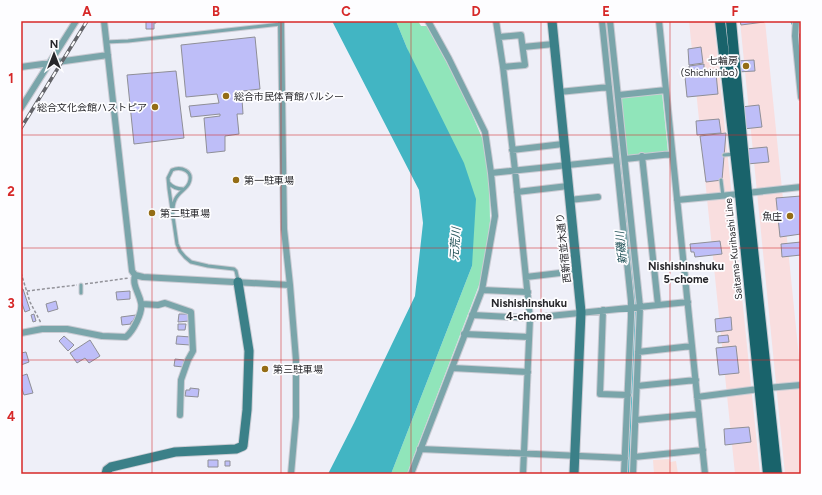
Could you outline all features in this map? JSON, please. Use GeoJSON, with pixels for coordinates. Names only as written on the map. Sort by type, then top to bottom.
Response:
{"type":"FeatureCollection","features":[{"type":"Feature","properties":{"kind":"main road","name":"Saitama-Kurihashi Line"},"geometry":{"type":"LineString","coordinates":[[720,21],[735,154],[743,194]]}},
{"type":"Feature","properties":{"kind":"main road","name":"Saitama-Kurihashi Line"},"geometry":{"type":"LineString","coordinates":[[731,21],[743,194],[763,389],[768,474]]}},
{"type":"Feature","properties":{"kind":"main road","name":"Saitama-Kurihashi Line"},"geometry":{"type":"LineString","coordinates":[[763,389],[777,474]]}},
{"type":"Feature","properties":{"kind":"street"},"geometry":{"type":"LineString","coordinates":[[21,108],[76,21]]}},
{"type":"Feature","properties":{"kind":"street"},"geometry":{"type":"LineString","coordinates":[[104,21],[130,266],[132,271],[135,275],[143,277],[290,285]]}},
{"type":"Feature","properties":{"kind":"street"},"geometry":{"type":"LineString","coordinates":[[411,474],[482,290],[495,216],[485,132],[449,59],[428,21],[422,21]]}},
{"type":"Feature","properties":{"kind":"street"},"geometry":{"type":"LineString","coordinates":[[496,21],[515,170],[530,318],[523,474]]}},
{"type":"Feature","properties":{"kind":"street","name":"西新宿並木通り"},"geometry":{"type":"LineString","coordinates":[[552,21],[576,272],[582,312],[574,474]]}},
{"type":"Feature","properties":{"kind":"street"},"geometry":{"type":"LineString","coordinates":[[602,21],[631,308],[624,474]]}},
{"type":"Feature","properties":{"kind":"street"},"geometry":{"type":"LineString","coordinates":[[610,21],[619,95],[640,307],[634,474]]}},
{"type":"Feature","properties":{"kind":"street"},"geometry":{"type":"LineString","coordinates":[[658,21],[705,474]]}},
{"type":"Feature","properties":{"kind":"street"},"geometry":{"type":"LineString","coordinates":[[797,21],[801,26]]}},
{"type":"Feature","properties":{"kind":"street"},"geometry":{"type":"LineString","coordinates":[[797,21],[795,36],[801,97]]}},
{"type":"Feature","properties":{"kind":"street"},"geometry":{"type":"LineString","coordinates":[[281,23],[284,229],[296,360],[296,416],[292,474]]}},
{"type":"Feature","properties":{"kind":"street"},"geometry":{"type":"LineString","coordinates":[[499,37],[521,35],[523,47],[525,65],[503,67]]}},
{"type":"Feature","properties":{"kind":"street"},"geometry":{"type":"LineString","coordinates":[[523,47],[554,44]]}},
{"type":"Feature","properties":{"kind":"street"},"geometry":{"type":"LineString","coordinates":[[21,67],[108,56]]}},
{"type":"Feature","properties":{"kind":"street"},"geometry":{"type":"LineString","coordinates":[[559,92],[609,87]]}},
{"type":"Feature","properties":{"kind":"street"},"geometry":{"type":"LineString","coordinates":[[619,95],[666,90]]}},
{"type":"Feature","properties":{"kind":"street"},"geometry":{"type":"LineString","coordinates":[[512,150],[563,144]]}},
{"type":"Feature","properties":{"kind":"street"},"geometry":{"type":"LineString","coordinates":[[625,159],[672,154]]}},
{"type":"Feature","properties":{"kind":"street"},"geometry":{"type":"LineString","coordinates":[[642,156],[658,305]]}},
{"type":"Feature","properties":{"kind":"street"},"geometry":{"type":"LineString","coordinates":[[491,173],[616,160]]}},
{"type":"Feature","properties":{"kind":"street"},"geometry":{"type":"LineString","coordinates":[[517,192],[568,186]]}},
{"type":"Feature","properties":{"kind":"street"},"geometry":{"type":"LineString","coordinates":[[677,200],[801,187]]}},
{"type":"Feature","properties":{"kind":"street"},"geometry":{"type":"LineString","coordinates":[[569,200],[598,198]]}},
{"type":"Feature","properties":{"kind":"street"},"geometry":{"type":"LineString","coordinates":[[526,277],[576,272]]}},
{"type":"Feature","properties":{"kind":"street"},"geometry":{"type":"LineString","coordinates":[[21,333],[42,329],[66,329],[102,336],[126,337],[132,332],[142,304],[133,281],[135,275]]}},
{"type":"Feature","properties":{"kind":"street"},"geometry":{"type":"LineString","coordinates":[[106,474],[107,470],[111,467],[170,454],[187,451],[236,449],[243,446],[247,410],[249,350],[238,282]]}},
{"type":"Feature","properties":{"kind":"street"},"geometry":{"type":"LineString","coordinates":[[482,290],[528,292]]}},
{"type":"Feature","properties":{"kind":"street"},"geometry":{"type":"LineString","coordinates":[[472,315],[530,318],[688,302]]}},
{"type":"Feature","properties":{"kind":"street"},"geometry":{"type":"LineString","coordinates":[[142,304],[158,305],[165,303],[191,312],[193,351],[181,380],[180,415]]}},
{"type":"Feature","properties":{"kind":"street"},"geometry":{"type":"LineString","coordinates":[[603,310],[600,394],[628,396]]}},
{"type":"Feature","properties":{"kind":"street"},"geometry":{"type":"LineString","coordinates":[[464,334],[529,337]]}},
{"type":"Feature","properties":{"kind":"street"},"geometry":{"type":"LineString","coordinates":[[638,352],[692,346]]}},
{"type":"Feature","properties":{"kind":"street"},"geometry":{"type":"LineString","coordinates":[[452,368],[528,372]]}},
{"type":"Feature","properties":{"kind":"street"},"geometry":{"type":"LineString","coordinates":[[637,386],[696,380]]}},
{"type":"Feature","properties":{"kind":"street"},"geometry":{"type":"LineString","coordinates":[[697,397],[801,386]]}},
{"type":"Feature","properties":{"kind":"street"},"geometry":{"type":"LineString","coordinates":[[636,420],[699,414]]}},
{"type":"Feature","properties":{"kind":"street"},"geometry":{"type":"LineString","coordinates":[[420,449],[625,458]]}},
{"type":"Feature","properties":{"kind":"street"},"geometry":{"type":"LineString","coordinates":[[634,457],[703,450]]}},
{"type":"Feature","properties":{"kind":"lane"},"geometry":{"type":"LineString","coordinates":[[106,42],[128,41],[281,23]]}},
{"type":"Feature","properties":{"kind":"lane"},"geometry":{"type":"LineString","coordinates":[[724,155],[735,154]]}},
{"type":"Feature","properties":{"kind":"lane"},"geometry":{"type":"LineString","coordinates":[[173,219],[173,204],[175,198],[188,186],[190,182],[189,172],[185,169],[177,168],[172,170],[168,178],[173,219],[177,244],[180,251],[191,262],[208,266],[234,269],[236,271],[238,282]]}},
{"type":"Feature","properties":{"kind":"lane"},"geometry":{"type":"LineString","coordinates":[[168,178],[173,187],[183,189]]}},
{"type":"Feature","properties":{"kind":"lane"},"geometry":{"type":"LineString","coordinates":[[722,180],[723,196]]}},
{"type":"Feature","properties":{"kind":"lane"},"geometry":{"type":"LineString","coordinates":[[81,285],[82,293]]}},
{"type":"Feature","properties":{"kind":"path"},"geometry":{"type":"LineString","coordinates":[[21,273],[30,302],[42,324],[42,329]]}},
{"type":"Feature","properties":{"kind":"shaded area"},"geometry":{"type":"Polygon","coordinates":[[[689,21],[714,21],[760,474],[735,474],[689,21]]]}},
{"type":"Feature","properties":{"kind":"shaded area"},"geometry":{"type":"Polygon","coordinates":[[[740,21],[765,21],[801,377],[801,474],[785,474],[740,21]]]}},
{"type":"Feature","properties":{"kind":"shaded area"},"geometry":{"type":"Polygon","coordinates":[[[669,459],[670,462],[676,461],[678,474],[654,474],[653,460],[669,459]]]}},
{"type":"Feature","properties":{"kind":"green space"},"geometry":{"type":"Polygon","coordinates":[[[396,21],[418,21],[421,26],[427,26],[462,91],[483,140],[489,173],[490,221],[484,272],[407,474],[391,474],[472,266],[407,48],[396,21]]]}},
{"type":"Feature","properties":{"kind":"green space"},"geometry":{"type":"Polygon","coordinates":[[[662,93],[668,152],[625,156],[619,97],[662,93]]]}},
{"type":"Feature","properties":{"kind":"water","name":"元荒川"},"geometry":{"type":"Polygon","coordinates":[[[332,21],[396,21],[407,48],[464,163],[476,199],[472,266],[391,474],[328,474],[415,296],[423,223],[419,190],[332,21]]]}},
{"type":"Feature","properties":{"kind":"building"},"geometry":{"type":"Polygon","coordinates":[[[146,21],[156,21],[156,23],[154,23],[154,29],[146,29],[146,21]]]}},
{"type":"Feature","properties":{"kind":"building"},"geometry":{"type":"Polygon","coordinates":[[[740,21],[764,21],[764,22],[741,25],[740,21]]]}},
{"type":"Feature","properties":{"kind":"building","name":"総合市民体育館パルシー"},"geometry":{"type":"Polygon","coordinates":[[[255,37],[260,89],[234,92],[235,99],[242,99],[243,114],[237,114],[239,134],[225,136],[225,151],[207,153],[204,118],[220,116],[220,114],[191,117],[189,106],[219,103],[217,94],[186,97],[181,45],[255,37]]]}},
{"type":"Feature","properties":{"kind":"building"},"geometry":{"type":"Polygon","coordinates":[[[701,47],[703,63],[689,65],[688,49],[701,47]]]}},
{"type":"Feature","properties":{"kind":"building","name":"七輪房 (Shichirinbo)"},"geometry":{"type":"Polygon","coordinates":[[[754,60],[755,71],[737,72],[736,61],[754,60]]]}},
{"type":"Feature","properties":{"kind":"building"},"geometry":{"type":"Polygon","coordinates":[[[704,64],[704,73],[690,74],[689,66],[704,64]]]}},
{"type":"Feature","properties":{"kind":"building","name":"総合文化会館ハストピア"},"geometry":{"type":"Polygon","coordinates":[[[176,71],[184,138],[134,144],[127,75],[176,71]]]}},
{"type":"Feature","properties":{"kind":"building"},"geometry":{"type":"Polygon","coordinates":[[[716,73],[718,94],[687,97],[685,77],[716,73]]]}},
{"type":"Feature","properties":{"kind":"building"},"geometry":{"type":"Polygon","coordinates":[[[759,105],[762,127],[743,129],[741,107],[759,105]]]}},
{"type":"Feature","properties":{"kind":"building"},"geometry":{"type":"Polygon","coordinates":[[[719,119],[721,133],[697,135],[696,121],[719,119]]]}},
{"type":"Feature","properties":{"kind":"building"},"geometry":{"type":"Polygon","coordinates":[[[726,133],[722,180],[706,182],[700,136],[726,133]]]}},
{"type":"Feature","properties":{"kind":"building"},"geometry":{"type":"Polygon","coordinates":[[[767,147],[769,162],[747,164],[746,149],[767,147]]]}},
{"type":"Feature","properties":{"kind":"building","name":"魚庄"},"geometry":{"type":"Polygon","coordinates":[[[801,196],[801,234],[780,237],[776,198],[801,196]]]}},
{"type":"Feature","properties":{"kind":"building"},"geometry":{"type":"Polygon","coordinates":[[[720,241],[722,254],[695,257],[694,252],[691,252],[690,244],[720,241]]]}},
{"type":"Feature","properties":{"kind":"building"},"geometry":{"type":"Polygon","coordinates":[[[801,242],[801,255],[782,257],[781,244],[801,242]]]}},
{"type":"Feature","properties":{"kind":"building"},"geometry":{"type":"Polygon","coordinates":[[[21,289],[23,289],[30,310],[25,312],[21,301],[21,289]]]}},
{"type":"Feature","properties":{"kind":"building"},"geometry":{"type":"Polygon","coordinates":[[[130,291],[130,299],[117,300],[116,292],[130,291]]]}},
{"type":"Feature","properties":{"kind":"building"},"geometry":{"type":"Polygon","coordinates":[[[56,301],[58,309],[48,312],[46,304],[56,301]]]}},
{"type":"Feature","properties":{"kind":"building"},"geometry":{"type":"Polygon","coordinates":[[[34,314],[36,321],[33,322],[31,315],[34,314]]]}},
{"type":"Feature","properties":{"kind":"building"},"geometry":{"type":"Polygon","coordinates":[[[179,314],[189,314],[189,321],[178,322],[179,314]]]}},
{"type":"Feature","properties":{"kind":"building"},"geometry":{"type":"Polygon","coordinates":[[[136,315],[131,324],[122,325],[121,317],[136,315]]]}},
{"type":"Feature","properties":{"kind":"building"},"geometry":{"type":"Polygon","coordinates":[[[731,317],[732,330],[716,332],[715,319],[731,317]]]}},
{"type":"Feature","properties":{"kind":"building"},"geometry":{"type":"Polygon","coordinates":[[[178,324],[186,324],[185,330],[178,330],[178,324]]]}},
{"type":"Feature","properties":{"kind":"building"},"geometry":{"type":"Polygon","coordinates":[[[728,335],[729,342],[718,343],[718,336],[728,335]]]}},
{"type":"Feature","properties":{"kind":"building"},"geometry":{"type":"Polygon","coordinates":[[[64,336],[74,345],[68,351],[59,341],[64,336]]]}},
{"type":"Feature","properties":{"kind":"building"},"geometry":{"type":"Polygon","coordinates":[[[177,336],[191,337],[190,345],[176,344],[177,336]]]}},
{"type":"Feature","properties":{"kind":"building"},"geometry":{"type":"Polygon","coordinates":[[[90,340],[100,356],[89,363],[85,358],[77,363],[70,353],[90,340]]]}},
{"type":"Feature","properties":{"kind":"building"},"geometry":{"type":"Polygon","coordinates":[[[736,346],[739,373],[719,375],[716,348],[736,346]]]}},
{"type":"Feature","properties":{"kind":"building"},"geometry":{"type":"Polygon","coordinates":[[[26,352],[29,362],[21,365],[21,353],[26,352]]]}},
{"type":"Feature","properties":{"kind":"building"},"geometry":{"type":"Polygon","coordinates":[[[175,359],[184,360],[183,367],[174,366],[175,359]]]}},
{"type":"Feature","properties":{"kind":"building"},"geometry":{"type":"Polygon","coordinates":[[[27,374],[33,393],[24,395],[21,386],[21,376],[27,374]]]}},
{"type":"Feature","properties":{"kind":"building"},"geometry":{"type":"Polygon","coordinates":[[[190,388],[199,389],[198,397],[185,396],[186,390],[190,390],[190,388]]]}},
{"type":"Feature","properties":{"kind":"building"},"geometry":{"type":"Polygon","coordinates":[[[749,427],[751,442],[725,445],[724,429],[749,427]]]}},
{"type":"Feature","properties":{"kind":"building"},"geometry":{"type":"Polygon","coordinates":[[[208,460],[218,460],[218,467],[208,467],[208,460]]]}},
{"type":"Feature","properties":{"kind":"building"},"geometry":{"type":"Polygon","coordinates":[[[225,461],[230,461],[230,466],[225,466],[225,461]]]}},
{"type":"Feature","properties":{"kind":"waterway","name":"新磯川"},"geometry":{"type":"LineString","coordinates":[[605,21],[635,306],[628,474]]}},
{"type":"Feature","properties":{"kind":"waterway"},"geometry":{"type":"LineString","coordinates":[[791,21],[793,25]]}},
{"type":"Feature","properties":{"kind":"waterway"},"geometry":{"type":"LineString","coordinates":[[798,33],[800,36],[801,49]]}},
{"type":"Feature","properties":{"kind":"railway"},"geometry":{"type":"LineString","coordinates":[[21,128],[87,21]]}},
{"type":"Feature","properties":{"kind":"place","name":"七輪房 (Shichirinbo)"},"geometry":{"type":"Point","coordinates":[746,66]}},
{"type":"Feature","properties":{"kind":"place","name":"総合市民体育館パルシー"},"geometry":{"type":"Point","coordinates":[226,96]}},
{"type":"Feature","properties":{"kind":"place","name":"総合文化会館ハストピア"},"geometry":{"type":"Point","coordinates":[155,107]}},
{"type":"Feature","properties":{"kind":"place","name":"第一駐車場"},"geometry":{"type":"Point","coordinates":[236,180]}},
{"type":"Feature","properties":{"kind":"place","name":"第二駐車場"},"geometry":{"type":"Point","coordinates":[152,213]}},
{"type":"Feature","properties":{"kind":"place","name":"魚庄"},"geometry":{"type":"Point","coordinates":[790,216]}},
{"type":"Feature","properties":{"kind":"place","name":"第三駐車場"},"geometry":{"type":"Point","coordinates":[265,369]}},
{"type":"Feature","properties":{"kind":"district","name":"Nishishinshuku 5-chome"},"geometry":{"type":"Point","coordinates":[686,272]}},
{"type":"Feature","properties":{"kind":"district","name":"Nishishinshuku 4-chome"},"geometry":{"type":"Point","coordinates":[529,309]}}]}
